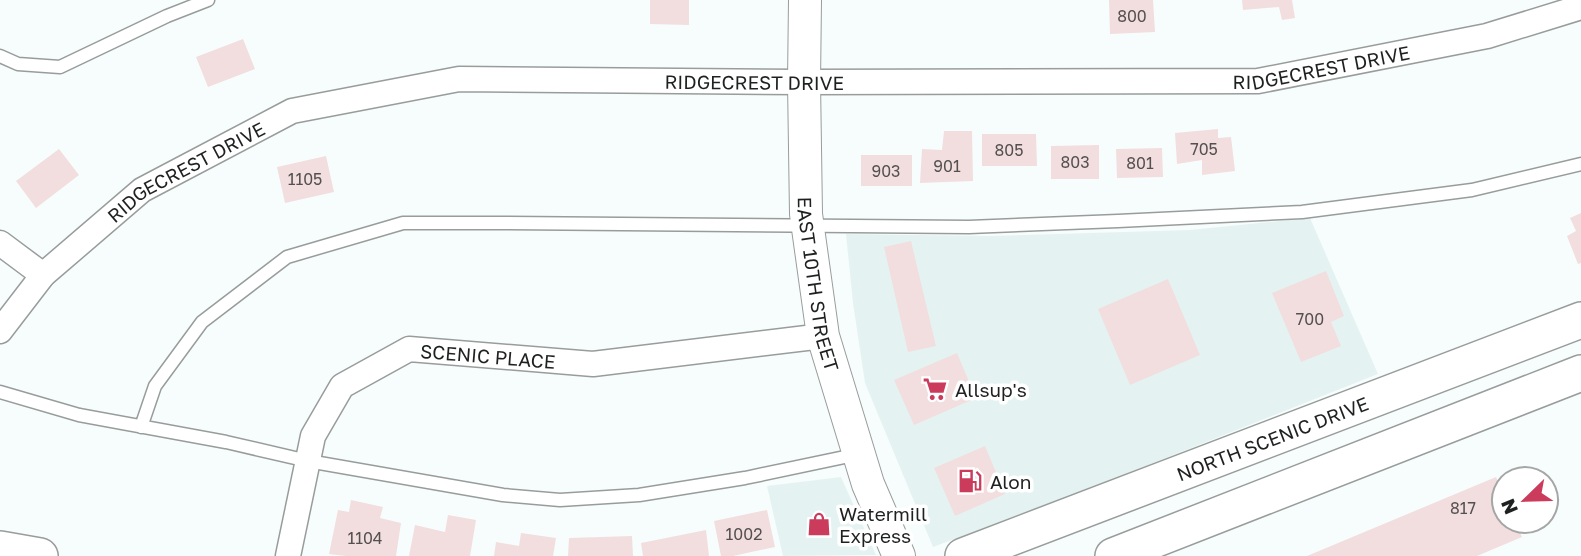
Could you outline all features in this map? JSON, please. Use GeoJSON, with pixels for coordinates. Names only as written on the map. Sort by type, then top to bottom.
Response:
{"type":"FeatureCollection","features":[{"type":"Feature","properties":{"kind":"main road","name":"NORTH SCENIC DRIVE"},"geometry":{"type":"LineString","coordinates":[[963,556],[1581,320]]}},
{"type":"Feature","properties":{"kind":"main road"},"geometry":{"type":"LineString","coordinates":[[1113,556],[1581,373]]}},
{"type":"Feature","properties":{"kind":"main road"},"geometry":{"type":"LineString","coordinates":[[0,549],[40,556]]}},
{"type":"Feature","properties":{"kind":"street","name":"EAST 10TH STREET"},"geometry":{"type":"LineString","coordinates":[[805,0],[807,225],[823,336],[868,484],[899,556]]}},
{"type":"Feature","properties":{"kind":"street","name":"RIDGECREST DRIVE"},"geometry":{"type":"LineString","coordinates":[[0,331],[43,275],[142,190],[292,111],[459,79],[804,82],[1258,81],[1487,36],[1581,7]]}},
{"type":"Feature","properties":{"kind":"street"},"geometry":{"type":"LineString","coordinates":[[0,243],[43,275]]}},
{"type":"Feature","properties":{"kind":"street","name":"SCENIC PLACE"},"geometry":{"type":"LineString","coordinates":[[288,556],[313,436],[342,386],[409,349],[593,364],[823,336]]}},
{"type":"Feature","properties":{"kind":"lane"},"geometry":{"type":"LineString","coordinates":[[0,56],[18,64],[60,67],[167,16],[208,0]]}},
{"type":"Feature","properties":{"kind":"lane"},"geometry":{"type":"LineString","coordinates":[[141,427],[155,386],[202,322],[287,257],[403,223],[969,227],[1132,221],[1302,212],[1472,190],[1581,164]]}},
{"type":"Feature","properties":{"kind":"lane"},"geometry":{"type":"LineString","coordinates":[[0,392],[79,415],[226,442],[308,461],[503,495],[560,500],[652,493],[745,478],[860,454]]}},
{"type":"Feature","properties":{"kind":"shaded area"},"geometry":{"type":"Polygon","coordinates":[[[1310,218],[1378,374],[1034,510],[933,547],[865,383],[846,234],[991,236],[1189,230],[1310,218]]]}},
{"type":"Feature","properties":{"kind":"shaded area"},"geometry":{"type":"Polygon","coordinates":[[[841,477],[876,555],[783,556],[767,486],[841,477]]]}},
{"type":"Feature","properties":{"kind":"building"},"geometry":{"type":"Polygon","coordinates":[[[650,0],[689,0],[689,25],[650,24],[650,0]]]}},
{"type":"Feature","properties":{"kind":"building"},"geometry":{"type":"Polygon","coordinates":[[[1109,0],[1153,0],[1155,32],[1110,34],[1109,0]]]}},
{"type":"Feature","properties":{"kind":"building"},"geometry":{"type":"Polygon","coordinates":[[[1242,0],[1292,0],[1295,18],[1282,20],[1279,7],[1243,10],[1242,0]]]}},
{"type":"Feature","properties":{"kind":"building"},"geometry":{"type":"Polygon","coordinates":[[[243,39],[255,69],[208,87],[196,57],[243,39]]]}},
{"type":"Feature","properties":{"kind":"building"},"geometry":{"type":"Polygon","coordinates":[[[1218,129],[1218,138],[1231,137],[1235,171],[1202,175],[1202,160],[1177,164],[1175,133],[1218,129]]]}},
{"type":"Feature","properties":{"kind":"building"},"geometry":{"type":"Polygon","coordinates":[[[944,131],[972,131],[973,181],[920,183],[922,149],[942,150],[944,131]]]}},
{"type":"Feature","properties":{"kind":"building"},"geometry":{"type":"Polygon","coordinates":[[[982,134],[1036,134],[1037,166],[982,166],[982,134]]]}},
{"type":"Feature","properties":{"kind":"building"},"geometry":{"type":"Polygon","coordinates":[[[1099,145],[1099,179],[1051,179],[1051,146],[1099,145]]]}},
{"type":"Feature","properties":{"kind":"building"},"geometry":{"type":"Polygon","coordinates":[[[1162,148],[1163,177],[1117,178],[1116,149],[1162,148]]]}},
{"type":"Feature","properties":{"kind":"building"},"geometry":{"type":"Polygon","coordinates":[[[59,149],[79,175],[36,208],[16,181],[59,149]]]}},
{"type":"Feature","properties":{"kind":"building"},"geometry":{"type":"Polygon","coordinates":[[[861,155],[912,155],[912,186],[861,186],[861,155]]]}},
{"type":"Feature","properties":{"kind":"building"},"geometry":{"type":"Polygon","coordinates":[[[326,156],[334,192],[285,203],[277,167],[326,156]]]}},
{"type":"Feature","properties":{"kind":"building"},"geometry":{"type":"Polygon","coordinates":[[[1581,213],[1581,263],[1578,264],[1567,236],[1576,231],[1570,218],[1581,213]]]}},
{"type":"Feature","properties":{"kind":"building"},"geometry":{"type":"Polygon","coordinates":[[[911,241],[936,346],[908,352],[884,247],[911,241]]]}},
{"type":"Feature","properties":{"kind":"building"},"geometry":{"type":"Polygon","coordinates":[[[1326,271],[1344,316],[1331,322],[1341,346],[1301,362],[1272,293],[1326,271]]]}},
{"type":"Feature","properties":{"kind":"building"},"geometry":{"type":"Polygon","coordinates":[[[1168,279],[1200,355],[1130,385],[1098,309],[1168,279]]]}},
{"type":"Feature","properties":{"kind":"building","name":"Allsup's"},"geometry":{"type":"Polygon","coordinates":[[[957,353],[976,398],[914,425],[894,380],[957,353]]]}},
{"type":"Feature","properties":{"kind":"building","name":"Alon"},"geometry":{"type":"Polygon","coordinates":[[[985,446],[1005,494],[955,516],[934,468],[985,446]]]}},
{"type":"Feature","properties":{"kind":"building"},"geometry":{"type":"Polygon","coordinates":[[[1490,480],[1490,535],[1522,537],[1477,556],[1307,556],[1490,480]]]}},
{"type":"Feature","properties":{"kind":"building"},"geometry":{"type":"Polygon","coordinates":[[[351,500],[383,507],[380,518],[401,523],[396,556],[329,554],[338,510],[349,512],[351,500]]]}},
{"type":"Feature","properties":{"kind":"building"},"geometry":{"type":"Polygon","coordinates":[[[767,510],[775,547],[721,556],[714,521],[767,510]]]}},
{"type":"Feature","properties":{"kind":"building"},"geometry":{"type":"Polygon","coordinates":[[[448,515],[476,520],[470,556],[409,556],[415,525],[445,532],[448,515]]]}},
{"type":"Feature","properties":{"kind":"building","name":"Watermill Express"},"geometry":{"type":"Polygon","coordinates":[[[818,515],[827,522],[819,534],[810,527],[818,515]]]}},
{"type":"Feature","properties":{"kind":"building"},"geometry":{"type":"Polygon","coordinates":[[[706,530],[709,556],[643,556],[641,543],[706,530]]]}},
{"type":"Feature","properties":{"kind":"building"},"geometry":{"type":"Polygon","coordinates":[[[521,533],[556,538],[553,556],[494,556],[496,542],[519,546],[521,533]]]}},
{"type":"Feature","properties":{"kind":"building"},"geometry":{"type":"Polygon","coordinates":[[[632,536],[633,556],[568,556],[569,538],[632,536]]]}},
{"type":"Feature","properties":{"kind":"place","name":"Allsup's"},"geometry":{"type":"Point","coordinates":[935,389]}},
{"type":"Feature","properties":{"kind":"place","name":"Alon"},"geometry":{"type":"Point","coordinates":[970,481]}},
{"type":"Feature","properties":{"kind":"place","name":"Watermill Express"},"geometry":{"type":"Point","coordinates":[819,524]}}]}
